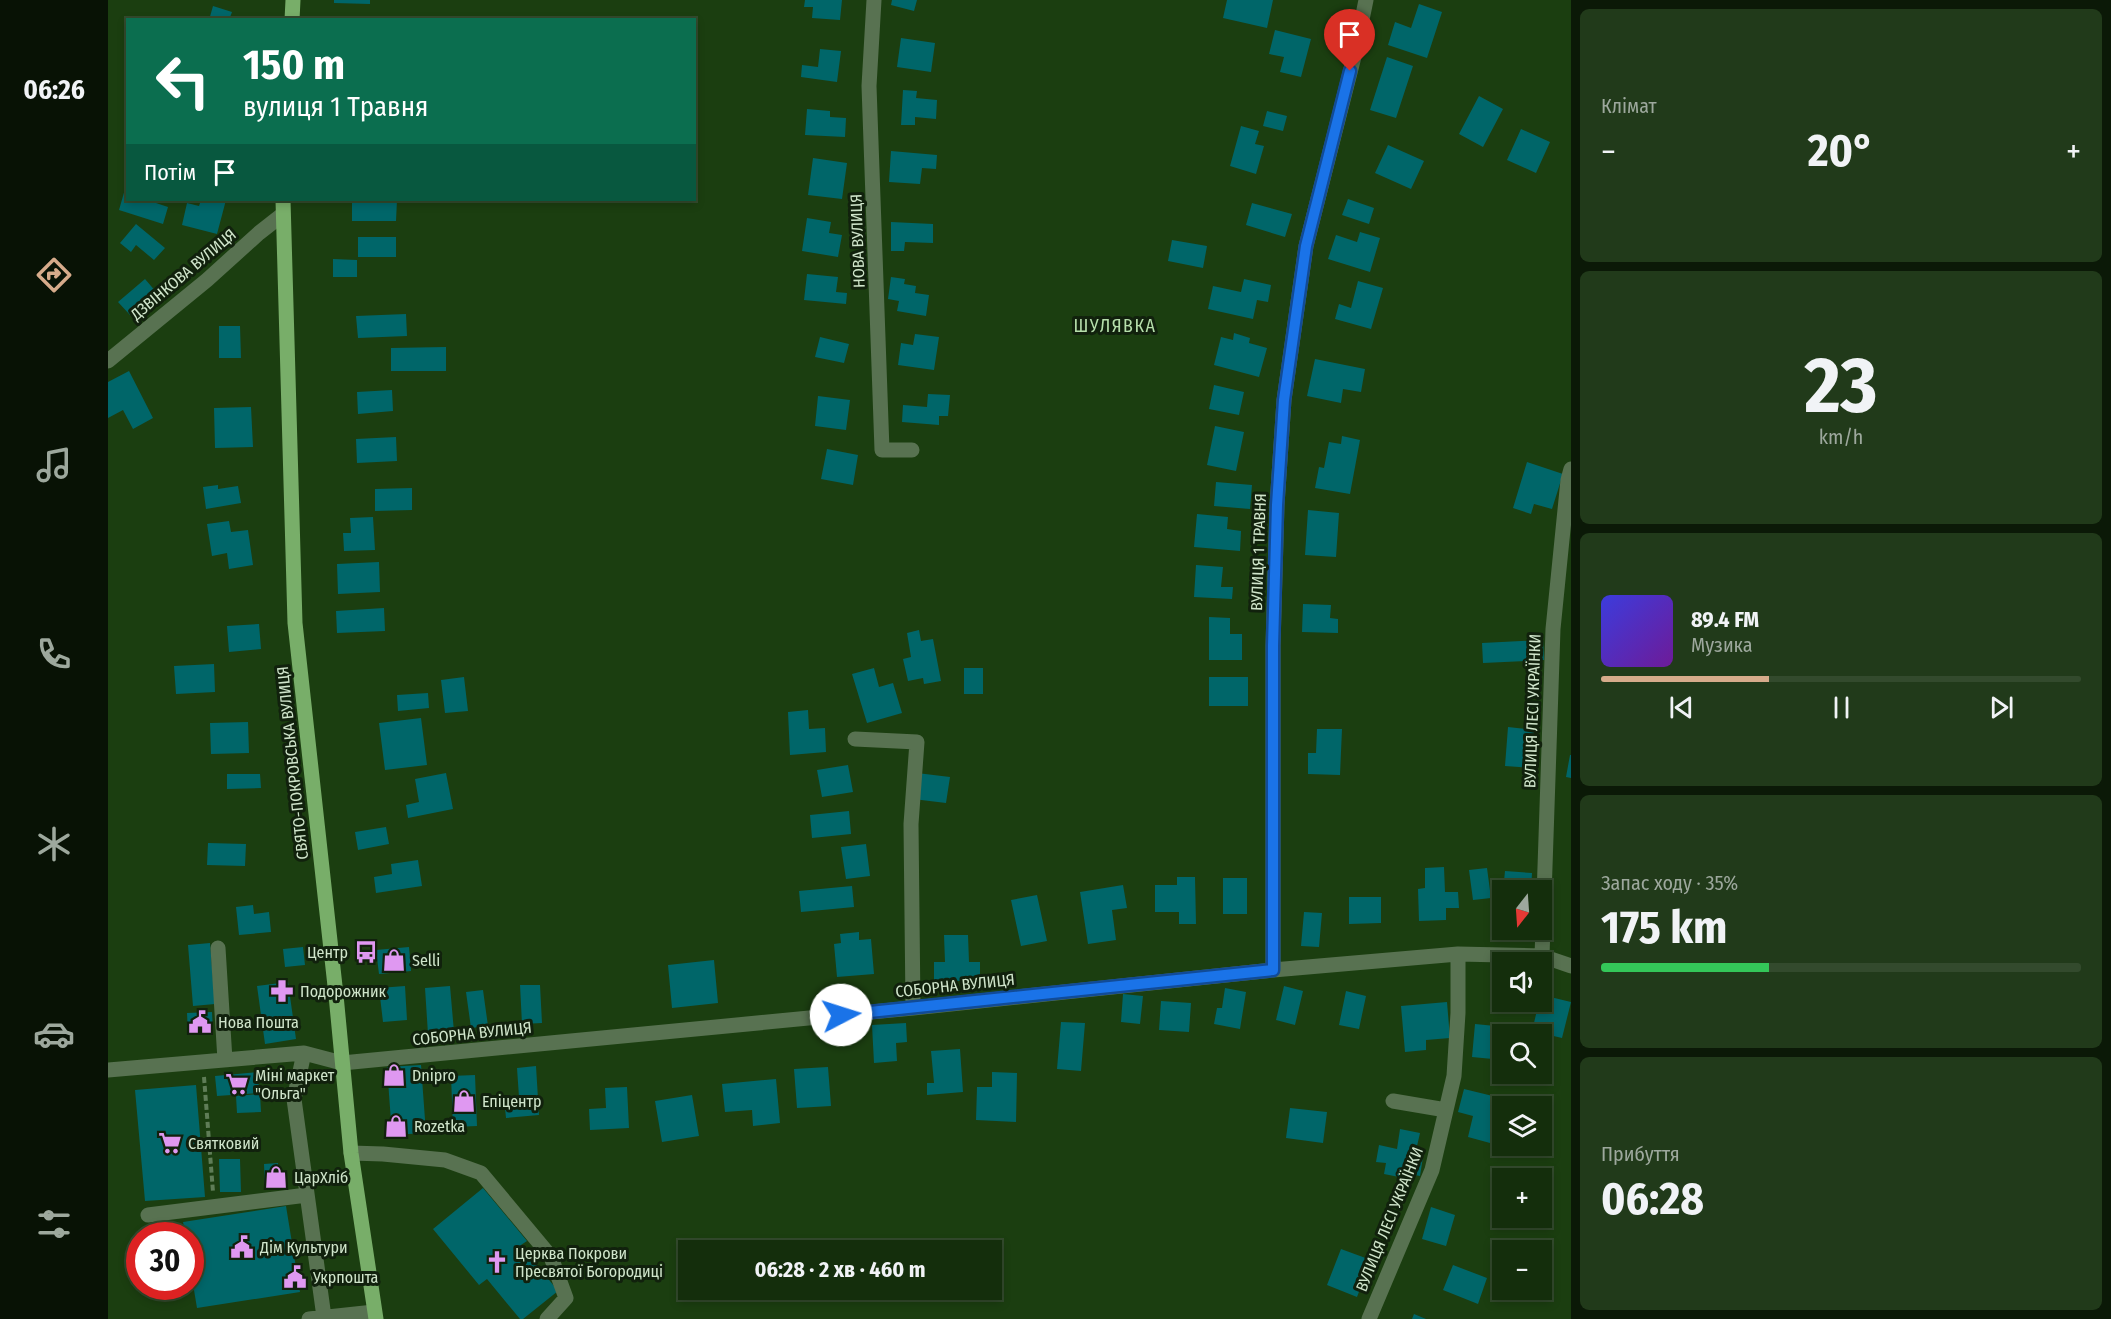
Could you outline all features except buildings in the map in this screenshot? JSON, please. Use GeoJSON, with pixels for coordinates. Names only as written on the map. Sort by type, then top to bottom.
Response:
{"type":"FeatureCollection","features":[{"type":"Feature","properties":{"kind":"main road"},"geometry":{"type":"LineString","coordinates":[[292,18],[293,0]]}},
{"type":"Feature","properties":{"kind":"main road","name":"СВЯТО-ПОКРОВСЬКА ВУЛИЦЯ"},"geometry":{"type":"LineString","coordinates":[[283,207],[295,623],[351,1153],[375,1315]]}},
{"type":"Feature","properties":{"kind":"street","name":"НОВА ВУЛИЦЯ"},"geometry":{"type":"LineString","coordinates":[[874,0],[869,86],[882,450],[912,450]]}},
{"type":"Feature","properties":{"kind":"street","name":"ВУЛИЦЯ 1 ТРАВНЯ"},"geometry":{"type":"LineString","coordinates":[[1273,970],[1273,646],[1277,505],[1284,400],[1306,246],[1356,49],[1366,0]]}},
{"type":"Feature","properties":{"kind":"street","name":"ДЗВІНКОВА ВУЛИЦЯ"},"geometry":{"type":"LineString","coordinates":[[108,361],[207,280],[259,233],[283,207]]}},
{"type":"Feature","properties":{"kind":"street","name":"ВУЛИЦЯ ЛЕСІ УКРАЇНКИ"},"geometry":{"type":"LineString","coordinates":[[1542,952],[1553,629],[1571,469]]}},
{"type":"Feature","properties":{"kind":"street"},"geometry":{"type":"LineString","coordinates":[[855,739],[917,742],[911,824],[913,1008]]}},
{"type":"Feature","properties":{"kind":"street"},"geometry":{"type":"LineString","coordinates":[[218,948],[225,1060]]}},
{"type":"Feature","properties":{"kind":"street","name":"СОБОРНА ВУЛИЦЯ"},"geometry":{"type":"LineString","coordinates":[[342,1063],[913,1008],[1273,970],[1458,954],[1492,955]]}},
{"type":"Feature","properties":{"kind":"street","name":"ВУЛИЦЯ ЛЕСІ УКРАЇНКИ"},"geometry":{"type":"LineString","coordinates":[[1369,1319],[1432,1170],[1454,1076],[1458,1013],[1458,954]]}},
{"type":"Feature","properties":{"kind":"street","name":"СОБОРНА ВУЛИЦЯ"},"geometry":{"type":"LineString","coordinates":[[1552,959],[1571,966]]}},
{"type":"Feature","properties":{"kind":"street"},"geometry":{"type":"LineString","coordinates":[[304,1053],[294,1099],[307,1195],[316,1318],[375,1315]]}},
{"type":"Feature","properties":{"kind":"street"},"geometry":{"type":"LineString","coordinates":[[108,1070],[304,1053],[342,1063]]}},
{"type":"Feature","properties":{"kind":"street"},"geometry":{"type":"LineString","coordinates":[[1393,1101],[1446,1110]]}},
{"type":"Feature","properties":{"kind":"street"},"geometry":{"type":"LineString","coordinates":[[351,1153],[445,1160],[481,1173],[550,1257],[566,1298],[547,1319]]}},
{"type":"Feature","properties":{"kind":"street"},"geometry":{"type":"LineString","coordinates":[[148,1215],[307,1195]]}},
{"type":"Feature","properties":{"kind":"path"},"geometry":{"type":"LineString","coordinates":[[203,1062],[214,1207]]}},
{"type":"Feature","properties":{"kind":"place","name":"Центр"},"geometry":{"type":"Point","coordinates":[366,952]}},
{"type":"Feature","properties":{"kind":"place","name":"Selli"},"geometry":{"type":"Point","coordinates":[394,960]}},
{"type":"Feature","properties":{"kind":"place","name":"Подорожник"},"geometry":{"type":"Point","coordinates":[282,991]}},
{"type":"Feature","properties":{"kind":"place","name":"Нова Пошта"},"geometry":{"type":"Point","coordinates":[200,1022]}},
{"type":"Feature","properties":{"kind":"place","name":"Dnipro"},"geometry":{"type":"Point","coordinates":[394,1075]}},
{"type":"Feature","properties":{"kind":"place","name":"Міні маркет \"Ольга\""},"geometry":{"type":"Point","coordinates":[237,1084]}},
{"type":"Feature","properties":{"kind":"place","name":"Епіцентр"},"geometry":{"type":"Point","coordinates":[464,1101]}},
{"type":"Feature","properties":{"kind":"place","name":"Rozetka"},"geometry":{"type":"Point","coordinates":[396,1126]}},
{"type":"Feature","properties":{"kind":"place","name":"Святковий"},"geometry":{"type":"Point","coordinates":[170,1143]}},
{"type":"Feature","properties":{"kind":"place","name":"ЦарХліб"},"geometry":{"type":"Point","coordinates":[276,1177]}},
{"type":"Feature","properties":{"kind":"place","name":"Дім Культури"},"geometry":{"type":"Point","coordinates":[242,1247]}},
{"type":"Feature","properties":{"kind":"place","name":"Церква Покрови Пресвятої Богородиці"},"geometry":{"type":"Point","coordinates":[497,1262]}},
{"type":"Feature","properties":{"kind":"place","name":"Укрпошта"},"geometry":{"type":"Point","coordinates":[295,1277]}},
{"type":"Feature","properties":{"kind":"district","name":"ШУЛЯВКА"},"geometry":{"type":"Point","coordinates":[1115,326]}},
{"type":"Feature","properties":{"kind":"route"},"geometry":{"type":"LineString","coordinates":[[841,1015],[1273,970],[1273,646],[1277,505],[1284,400],[1306,246],[1350,71]]}}]}
